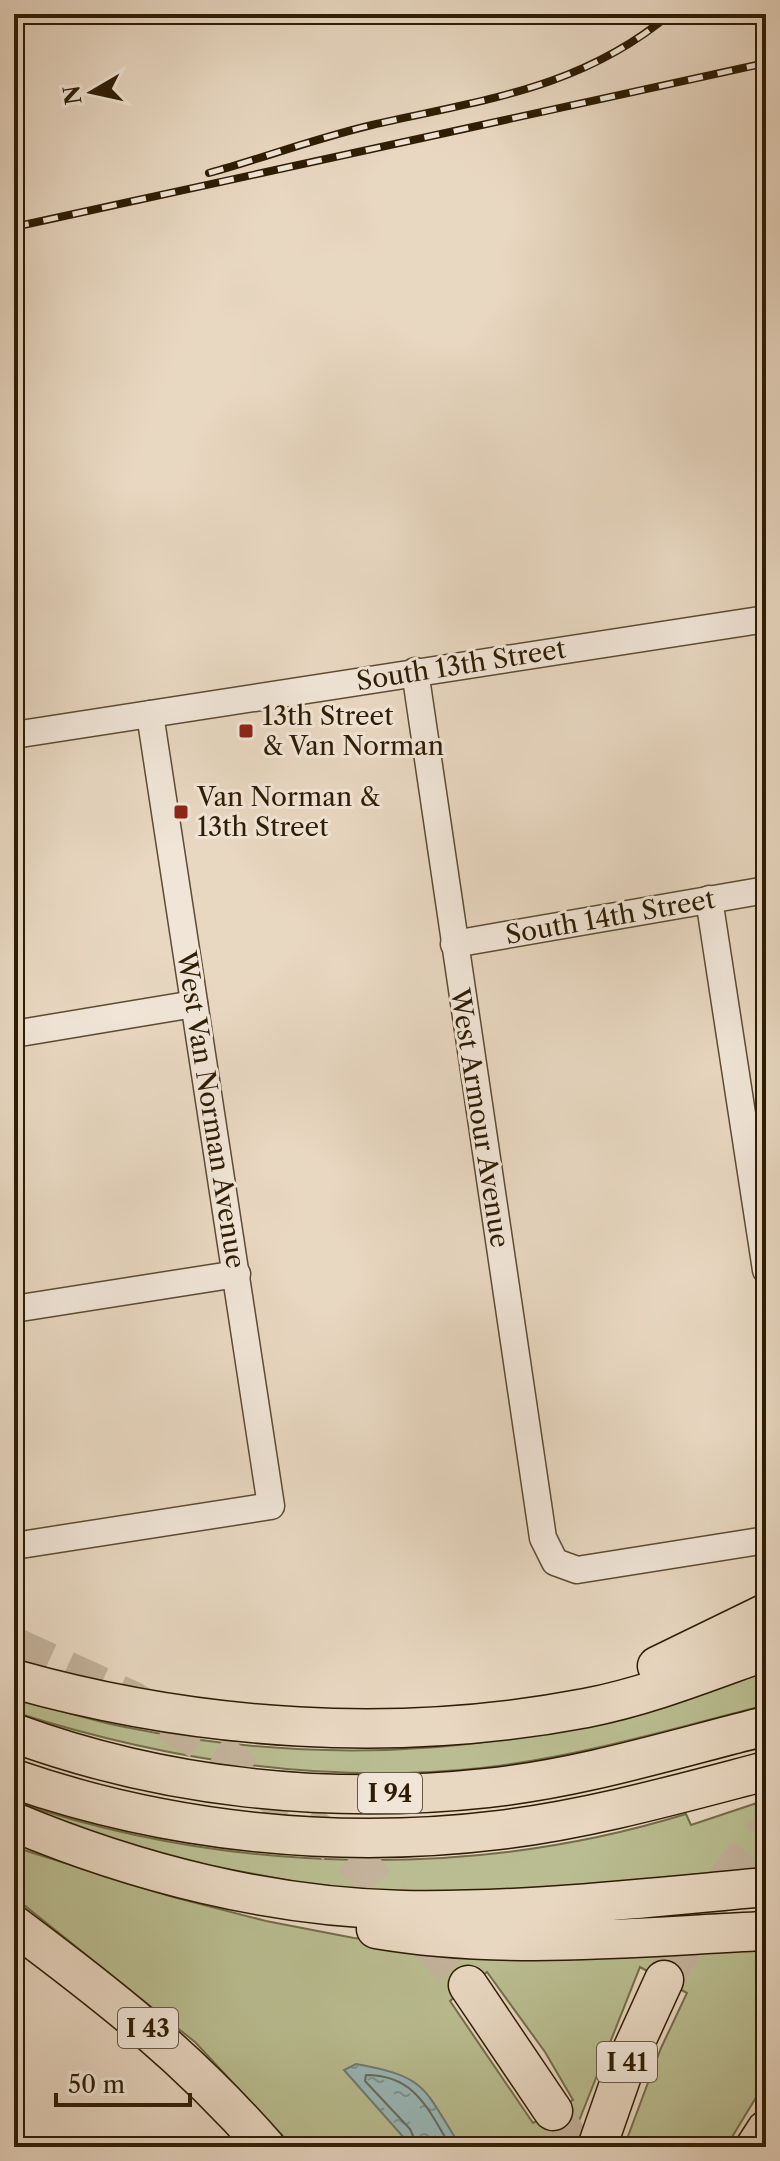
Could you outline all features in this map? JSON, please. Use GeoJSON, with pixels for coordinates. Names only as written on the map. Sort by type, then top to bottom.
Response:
{"type":"FeatureCollection","features":[{"type":"Feature","properties":{"kind":"highway"},"geometry":{"type":"LineString","coordinates":[[388,1727],[562,1699],[641,1674],[766,1613]]}},
{"type":"Feature","properties":{"kind":"highway"},"geometry":{"type":"LineString","coordinates":[[14,1679],[98,1703],[205,1720],[388,1727],[496,1722],[589,1708],[665,1687],[766,1651]]}},
{"type":"Feature","properties":{"kind":"highway","name":"I 94"},"geometry":{"type":"LineString","coordinates":[[14,1733],[146,1773],[244,1788],[373,1794],[487,1788],[580,1773],[766,1726]]}},
{"type":"Feature","properties":{"kind":"highway","name":"I 94"},"geometry":{"type":"LineString","coordinates":[[14,1779],[71,1797],[168,1820],[291,1835],[369,1838],[499,1830],[577,1818],[766,1771]]}},
{"type":"Feature","properties":{"kind":"highway"},"geometry":{"type":"LineString","coordinates":[[14,1822],[139,1867],[249,1892],[399,1910],[541,1907],[766,1887]]}},
{"type":"Feature","properties":{"kind":"highway"},"geometry":{"type":"LineString","coordinates":[[249,1892],[267,1907],[305,1918],[414,1936],[560,1941],[766,1931]]}},
{"type":"Feature","properties":{"kind":"highway","name":"I 43"},"geometry":{"type":"LineString","coordinates":[[14,1925],[135,2016],[212,2085],[266,2147]]}},
{"type":"Feature","properties":{"kind":"highway","name":"I 41"},"geometry":{"type":"LineString","coordinates":[[597,2147],[627,2061],[664,1980]]}},
{"type":"Feature","properties":{"kind":"highway"},"geometry":{"type":"LineString","coordinates":[[468,1985],[553,2111]]}},
{"type":"Feature","properties":{"kind":"highway"},"geometry":{"type":"LineString","coordinates":[[755,2147],[766,2130]]}},
{"type":"Feature","properties":{"kind":"street","name":"South 13th Street"},"geometry":{"type":"LineString","coordinates":[[14,735],[766,619]]}},
{"type":"Feature","properties":{"kind":"street","name":"West Armour Avenue"},"geometry":{"type":"LineString","coordinates":[[415,671],[543,1538],[555,1562],[577,1570],[766,1540]]}},
{"type":"Feature","properties":{"kind":"street","name":"West Van Norman Avenue"},"geometry":{"type":"LineString","coordinates":[[14,1546],[271,1506],[150,714]]}},
{"type":"Feature","properties":{"kind":"street","name":"South 14th Street"},"geometry":{"type":"LineString","coordinates":[[454,944],[766,890]]}},
{"type":"Feature","properties":{"kind":"street"},"geometry":{"type":"LineString","coordinates":[[709,899],[766,1270]]}},
{"type":"Feature","properties":{"kind":"street"},"geometry":{"type":"LineString","coordinates":[[14,1034],[194,1004]]}},
{"type":"Feature","properties":{"kind":"street"},"geometry":{"type":"LineString","coordinates":[[14,1309],[237,1274]]}},
{"type":"Feature","properties":{"kind":"green space"},"geometry":{"type":"Polygon","coordinates":[[[766,1667],[766,1705],[553,1757],[481,1768],[422,1772],[363,1773],[245,1764],[128,1743],[14,1712],[14,1697],[111,1724],[180,1737],[293,1749],[408,1749],[520,1736],[575,1725],[766,1667]]]}},
{"type":"Feature","properties":{"kind":"green space"},"geometry":{"type":"Polygon","coordinates":[[[766,1800],[766,1870],[482,1896],[325,1887],[183,1861],[14,1807],[16,1802],[97,1826],[180,1844],[265,1855],[350,1860],[436,1858],[521,1850],[604,1835],[686,1814],[691,1825],[766,1800]]]}},
{"type":"Feature","properties":{"kind":"green space"},"geometry":{"type":"Polygon","coordinates":[[[14,1847],[173,1897],[266,1921],[354,1938],[458,1950],[766,1944],[766,2081],[726,2147],[624,2147],[661,2048],[687,1993],[640,1967],[573,2136],[561,2147],[293,2147],[195,2042],[14,1897],[14,1847]],[[487,1972],[450,2001],[533,2123],[573,2100],[545,2052],[487,1972]]]}},
{"type":"Feature","properties":{"kind":"water"},"geometry":{"type":"Polygon","coordinates":[[[356,2064],[398,2074],[422,2088],[461,2147],[412,2147],[344,2070],[356,2064]]]}},
{"type":"Feature","properties":{"kind":"tunnel"},"geometry":{"type":"LineString","coordinates":[[14,1646],[132,1700],[221,1754],[362,1867],[468,1985]]}},
{"type":"Feature","properties":{"kind":"tunnel"},"geometry":{"type":"LineString","coordinates":[[664,1980],[710,1903],[766,1832]]}},
{"type":"Feature","properties":{"kind":"tunnel"},"geometry":{"type":"LineString","coordinates":[[553,2111],[573,2147]]}},
{"type":"Feature","properties":{"kind":"railway"},"geometry":{"type":"LineString","coordinates":[[209,173],[351,130],[528,88],[601,59],[670,14]]}},
{"type":"Feature","properties":{"kind":"railway"},"geometry":{"type":"LineString","coordinates":[[14,227],[766,63]]}},
{"type":"Feature","properties":{"kind":"place","name":"13th Street & Van Norman"},"geometry":{"type":"Point","coordinates":[246,731]}},
{"type":"Feature","properties":{"kind":"place","name":"Van Norman & 13th Street"},"geometry":{"type":"Point","coordinates":[181,812]}}]}
